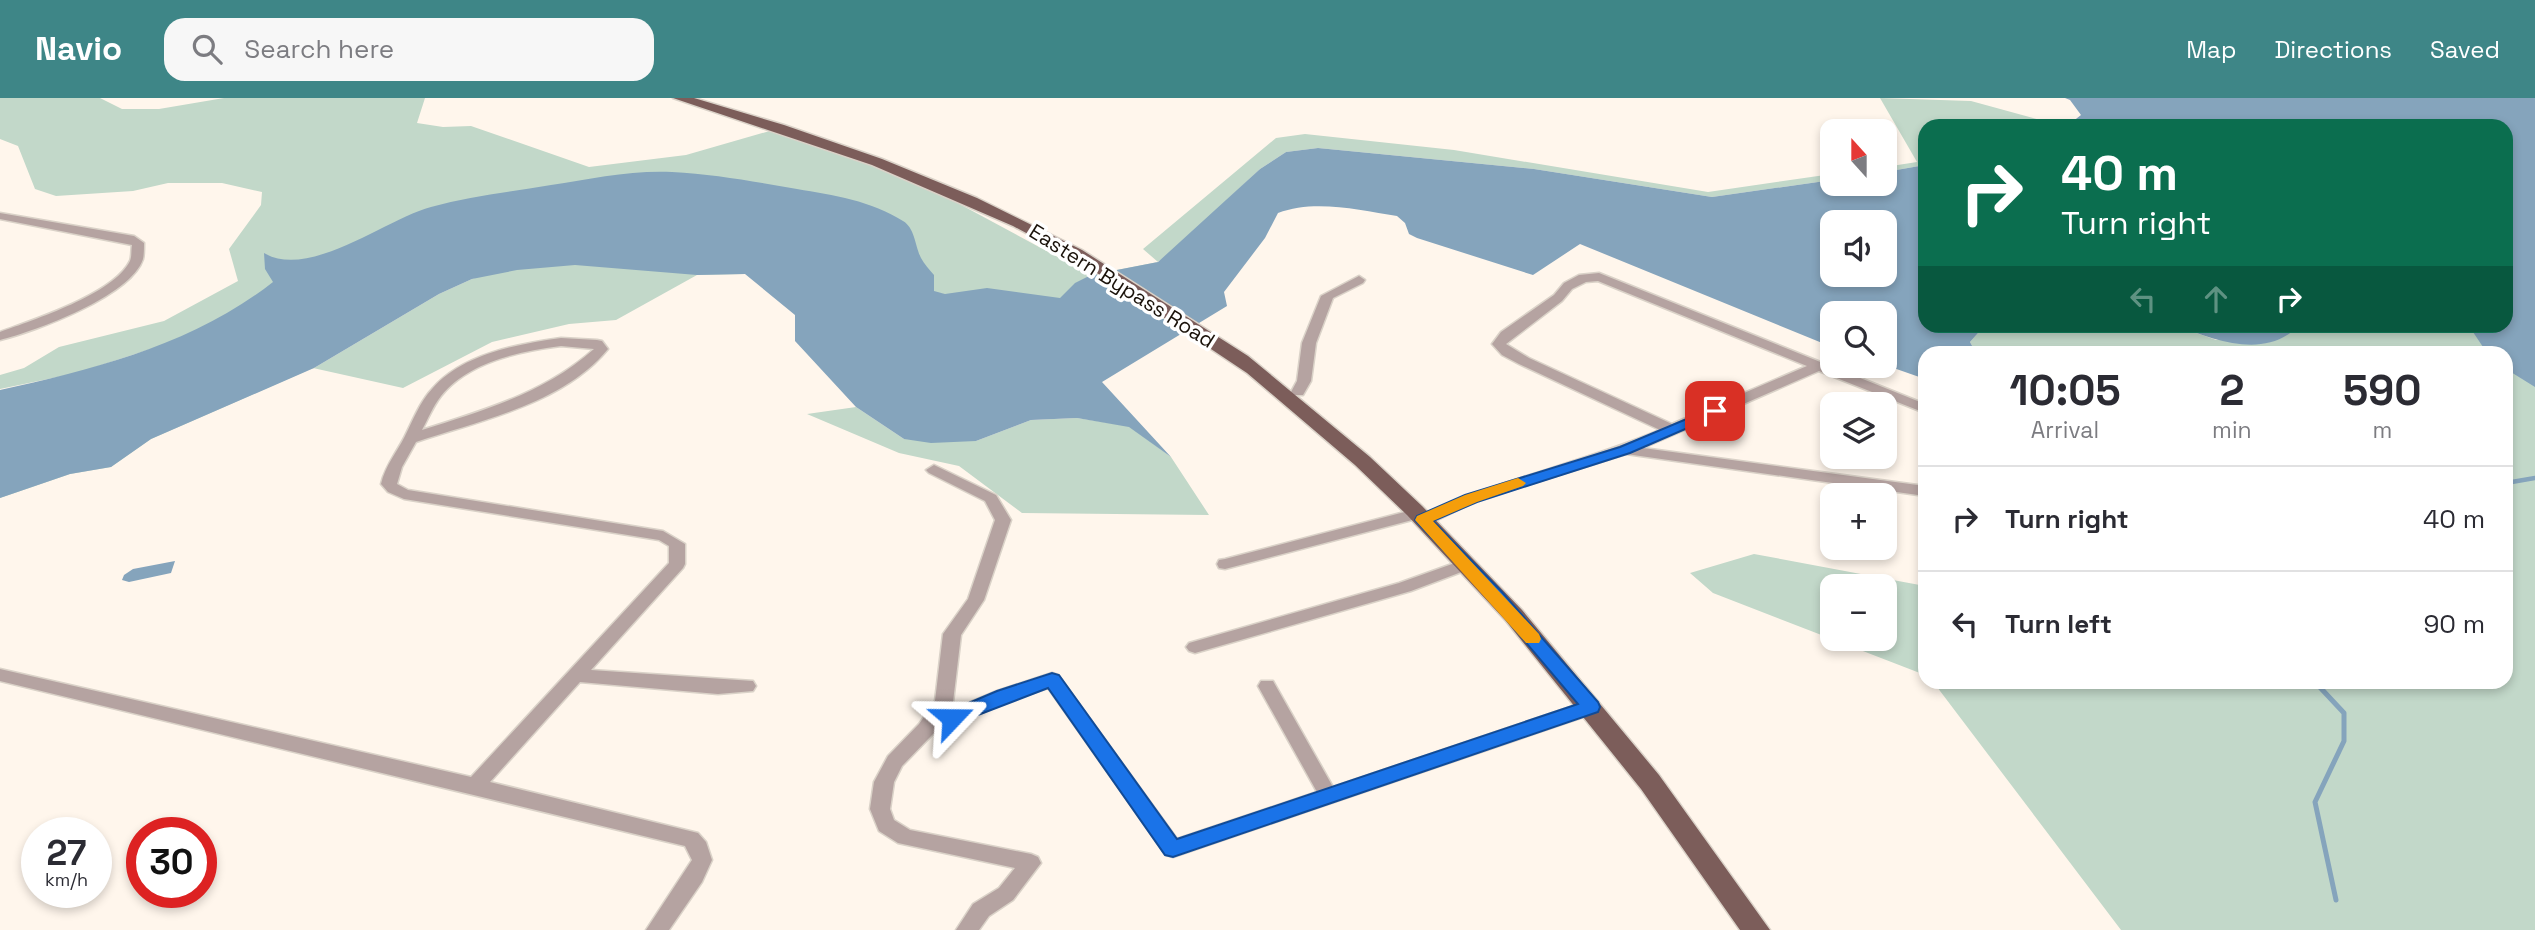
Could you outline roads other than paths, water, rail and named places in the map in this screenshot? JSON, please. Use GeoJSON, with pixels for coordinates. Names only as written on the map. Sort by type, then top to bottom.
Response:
{"type":"FeatureCollection","features":[{"type":"Feature","properties":{"kind":"main road","name":"Eastern Bypass Road"},"geometry":{"type":"LineString","coordinates":[[680,98],[785,128],[951,191],[1075,247]]}},
{"type":"Feature","properties":{"kind":"main road","name":"Eastern Bypass Road"},"geometry":{"type":"LineString","coordinates":[[707,98],[807,126],[873,149],[961,185],[1075,247],[1242,354],[1317,409],[1343,443]]}},
{"type":"Feature","properties":{"kind":"main road","name":"Eastern Bypass Road"},"geometry":{"type":"LineString","coordinates":[[1242,354],[1343,443],[1466,564],[1591,707],[1651,783],[1756,930]]}},
{"type":"Feature","properties":{"kind":"street"},"geometry":{"type":"LineString","coordinates":[[0,216],[131,239],[138,243],[139,249],[130,272],[98,295],[0,336]]}},
{"type":"Feature","properties":{"kind":"street"},"geometry":{"type":"LineString","coordinates":[[1672,430],[1524,361],[1507,352],[1499,344],[1506,335],[1558,298],[1568,286],[1583,278],[1599,278],[1918,406]]}},
{"type":"Feature","properties":{"kind":"street"},"geometry":{"type":"LineString","coordinates":[[1298,393],[1304,381],[1309,343],[1327,296],[1359,281]]}},
{"type":"Feature","properties":{"kind":"street"},"geometry":{"type":"LineString","coordinates":[[411,439],[529,397],[573,374],[601,349],[597,344],[586,341],[555,342],[502,355],[468,369],[446,382],[423,411],[411,439],[390,474],[389,484],[404,494],[663,536],[677,544],[677,564],[475,786]]}},
{"type":"Feature","properties":{"kind":"street"},"geometry":{"type":"LineString","coordinates":[[1225,564],[1420,517],[1471,498],[1625,450],[1819,366]]}},
{"type":"Feature","properties":{"kind":"street"},"geometry":{"type":"LineString","coordinates":[[1625,450],[1918,490]]}},
{"type":"Feature","properties":{"kind":"street"},"geometry":{"type":"LineString","coordinates":[[934,470],[991,498],[1003,520],[976,600],[952,634],[944,702],[926,729],[895,761],[884,782],[880,809],[886,825],[905,837],[1031,863],[1006,894],[981,910],[967,930]]}},
{"type":"Feature","properties":{"kind":"street"},"geometry":{"type":"LineString","coordinates":[[1195,647],[1405,587],[1466,564]]}},
{"type":"Feature","properties":{"kind":"street"},"geometry":{"type":"LineString","coordinates":[[0,675],[691,839],[699,848],[702,860],[657,930]]}},
{"type":"Feature","properties":{"kind":"street"},"geometry":{"type":"LineString","coordinates":[[576,675],[718,687],[747,686]]}},
{"type":"Feature","properties":{"kind":"street"},"geometry":{"type":"LineString","coordinates":[[926,729],[1003,696],[1052,680],[1173,849],[1591,707]]}},
{"type":"Feature","properties":{"kind":"street"},"geometry":{"type":"LineString","coordinates":[[1267,686],[1328,795]]}},
{"type":"Feature","properties":{"kind":"water"},"geometry":{"type":"Polygon","coordinates":[[[2065,98],[2535,98],[2535,387],[2513,373],[2513,346],[2482,346],[2474,333],[2513,333],[2513,119],[2076,119],[2081,115],[2070,100],[2065,98]]]}},
{"type":"Feature","properties":{"kind":"water"},"geometry":{"type":"Polygon","coordinates":[[[1318,148],[1534,169],[1712,197],[1820,182],[1820,196],[1897,196],[1897,170],[1918,166],[1918,333],[1978,333],[1970,342],[1972,346],[1918,346],[1918,377],[1897,369],[1897,301],[1820,301],[1820,342],[1580,244],[1533,275],[1417,238],[1409,234],[1405,223],[1397,216],[1322,206],[1292,209],[1278,213],[1265,238],[1224,292],[1227,306],[1102,382],[1171,457],[1129,427],[1077,418],[1031,420],[976,441],[931,443],[904,439],[856,407],[795,341],[795,315],[745,274],[697,275],[575,265],[517,270],[472,279],[439,294],[314,368],[151,439],[111,467],[70,474],[0,498],[0,390],[108,363],[177,338],[211,322],[243,304],[273,282],[265,269],[264,253],[282,259],[303,259],[348,245],[431,207],[476,197],[596,178],[657,172],[735,179],[838,196],[878,208],[907,224],[921,258],[934,275],[934,291],[945,294],[987,288],[1060,298],[1075,283],[1091,275],[1158,262],[1260,169],[1286,152],[1318,148]]]}},
{"type":"Feature","properties":{"kind":"water"},"geometry":{"type":"Polygon","coordinates":[[[2197,333],[2290,333],[2280,339],[2251,345],[2197,333]]]}},
{"type":"Feature","properties":{"kind":"water"},"geometry":{"type":"Polygon","coordinates":[[[175,561],[171,573],[129,582],[122,580],[124,575],[133,569],[175,561]]]}},
{"type":"Feature","properties":{"kind":"waterway"},"geometry":{"type":"LineString","coordinates":[[2513,482],[2535,478]]}},
{"type":"Feature","properties":{"kind":"waterway"},"geometry":{"type":"LineString","coordinates":[[2322,689],[2344,713],[2344,741],[2315,802],[2336,900]]}}]}
